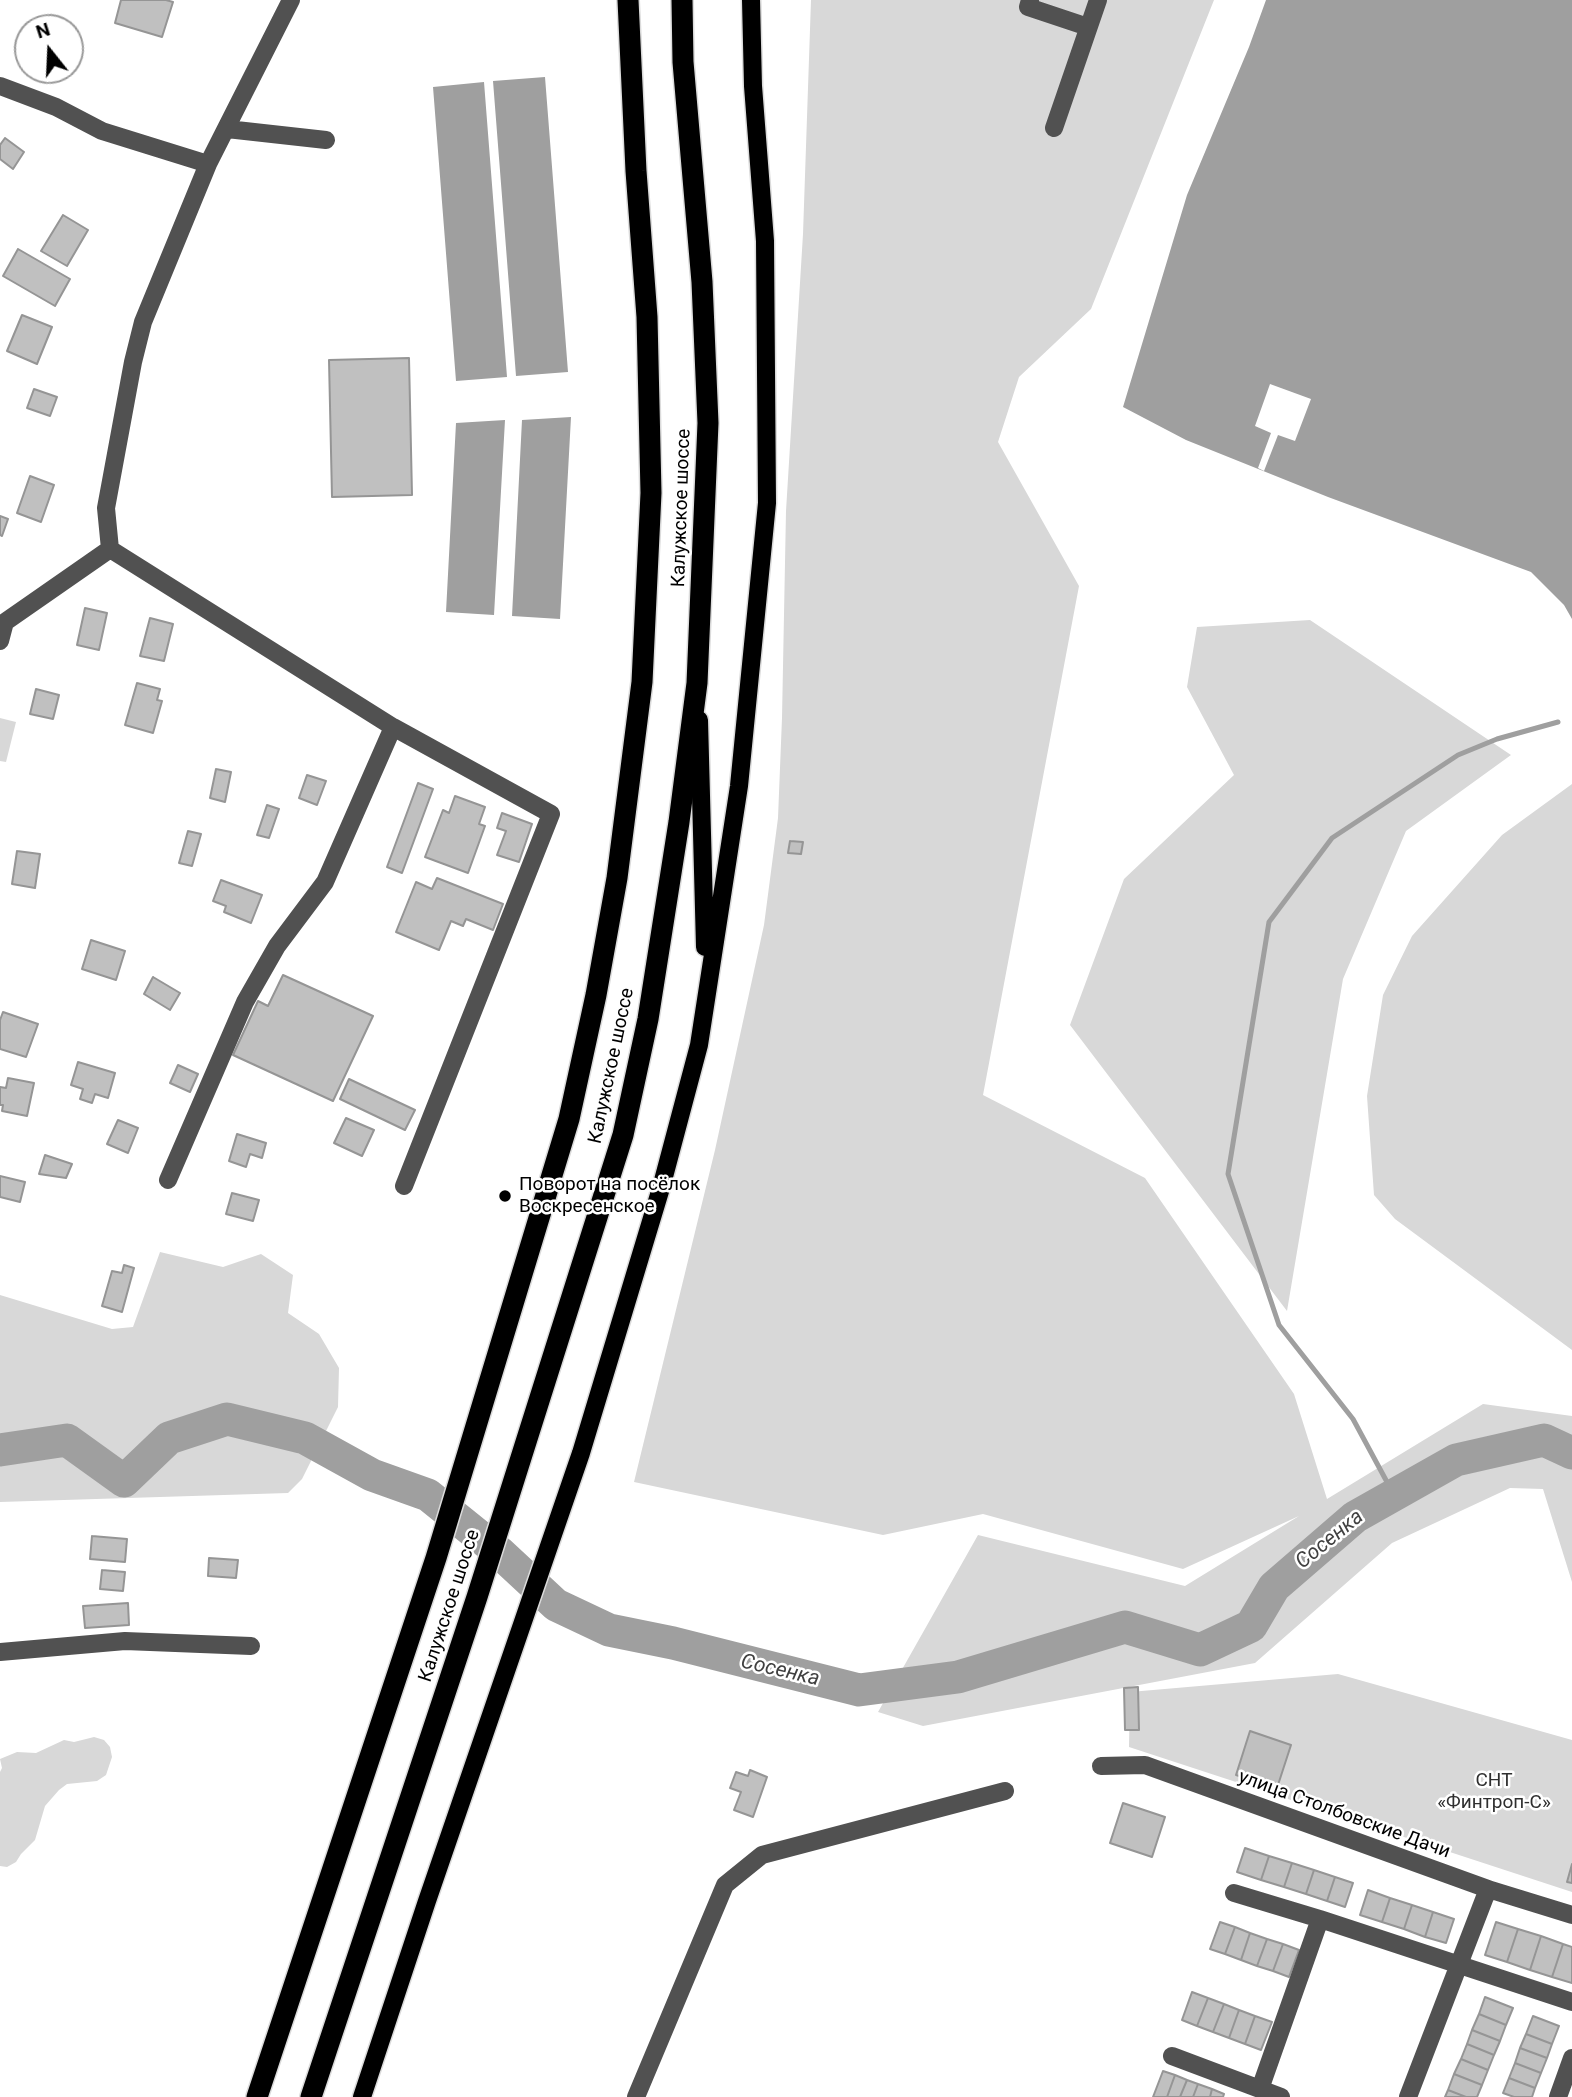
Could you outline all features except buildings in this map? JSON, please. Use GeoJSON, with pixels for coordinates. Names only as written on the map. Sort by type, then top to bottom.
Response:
{"type":"FeatureCollection","features":[{"type":"Feature","properties":{"kind":"highway","name":"Калужское шоссе"},"geometry":{"type":"LineString","coordinates":[[257,2097],[436,1558],[569,1119],[596,995],[617,877],[642,682],[651,493],[647,317],[636,171],[628,0]]}},
{"type":"Feature","properties":{"kind":"highway","name":"Калужское шоссе"},"geometry":{"type":"LineString","coordinates":[[311,2097],[477,1597],[623,1135],[648,1020],[697,683],[708,423],[702,282],[683,62],[682,0]]}},
{"type":"Feature","properties":{"kind":"main road"},"geometry":{"type":"LineString","coordinates":[[362,2097],[580,1453],[661,1188],[699,1045],[739,786],[767,503],[765,241],[753,86],[751,0]]}},
{"type":"Feature","properties":{"kind":"main road"},"geometry":{"type":"LineString","coordinates":[[697,683],[705,879],[706,996]]}},
{"type":"Feature","properties":{"kind":"street"},"geometry":{"type":"LineString","coordinates":[[110,549],[106,508],[143,322],[208,164],[291,0]]}},
{"type":"Feature","properties":{"kind":"street"},"geometry":{"type":"LineString","coordinates":[[1031,0],[1028,7],[1088,27]]}},
{"type":"Feature","properties":{"kind":"street"},"geometry":{"type":"LineString","coordinates":[[1054,128],[1098,0]]}},
{"type":"Feature","properties":{"kind":"street"},"geometry":{"type":"LineString","coordinates":[[0,86],[56,107],[102,131],[208,164]]}},
{"type":"Feature","properties":{"kind":"street"},"geometry":{"type":"LineString","coordinates":[[227,129],[326,140]]}},
{"type":"Feature","properties":{"kind":"street"},"geometry":{"type":"LineString","coordinates":[[0,641],[2,621],[110,549]]}},
{"type":"Feature","properties":{"kind":"street"},"geometry":{"type":"LineString","coordinates":[[110,549],[393,727],[551,814],[404,1186]]}},
{"type":"Feature","properties":{"kind":"street"},"geometry":{"type":"LineString","coordinates":[[167,1180],[245,1002],[277,946],[325,882],[393,727]]}},
{"type":"Feature","properties":{"kind":"street"},"geometry":{"type":"LineString","coordinates":[[0,1652],[125,1641],[251,1646]]}},
{"type":"Feature","properties":{"kind":"street","name":"улица Столбовские Дачи"},"geometry":{"type":"LineString","coordinates":[[1101,1766],[1145,1765],[1488,1889],[1572,1915]]}},
{"type":"Feature","properties":{"kind":"street"},"geometry":{"type":"LineString","coordinates":[[636,2097],[725,1885],[762,1855],[1005,1791]]}},
{"type":"Feature","properties":{"kind":"street"},"geometry":{"type":"LineString","coordinates":[[1408,2097],[1488,1889]]}},
{"type":"Feature","properties":{"kind":"street"},"geometry":{"type":"LineString","coordinates":[[1234,1893],[1572,2002]]}},
{"type":"Feature","properties":{"kind":"street"},"geometry":{"type":"LineString","coordinates":[[1260,2089],[1320,1919]]}},
{"type":"Feature","properties":{"kind":"street"},"geometry":{"type":"LineString","coordinates":[[1172,2056],[1281,2097]]}},
{"type":"Feature","properties":{"kind":"street"},"geometry":{"type":"LineString","coordinates":[[1558,2097],[1572,2058]]}},
{"type":"Feature","properties":{"kind":"green space"},"geometry":{"type":"Polygon","coordinates":[[[811,0],[1214,0],[1091,309],[1019,377],[998,442],[1079,586],[983,1095],[1145,1178],[1294,1394],[1327,1499],[1483,1404],[1572,1416],[1572,1582],[1543,1489],[1510,1488],[1392,1543],[1255,1663],[923,1726],[878,1712],[978,1535],[1185,1586],[1299,1516],[1183,1569],[983,1514],[883,1535],[634,1482],[715,1150],[764,925],[778,818],[786,511],[803,234],[811,0]]]}},
{"type":"Feature","properties":{"kind":"green space"},"geometry":{"type":"Polygon","coordinates":[[[1310,620],[1511,755],[1406,831],[1343,979],[1287,1311],[1070,1025],[1124,879],[1234,775],[1187,687],[1197,627],[1310,620]]]}},
{"type":"Feature","properties":{"kind":"green space"},"geometry":{"type":"Polygon","coordinates":[[[0,718],[16,722],[6,762],[0,761],[0,718]]]}},
{"type":"Feature","properties":{"kind":"green space"},"geometry":{"type":"Polygon","coordinates":[[[1572,784],[1572,1350],[1395,1219],[1374,1195],[1367,1096],[1383,995],[1412,936],[1502,835],[1572,784]]]}},
{"type":"Feature","properties":{"kind":"green space"},"geometry":{"type":"Polygon","coordinates":[[[160,1252],[223,1267],[261,1254],[293,1275],[288,1313],[319,1334],[339,1368],[338,1407],[302,1479],[288,1493],[0,1502],[0,1295],[112,1329],[133,1327],[160,1252]]]}},
{"type":"Feature","properties":{"kind":"green space","name":"СНТ «Финтроп-С»"},"geometry":{"type":"Polygon","coordinates":[[[1338,1674],[1572,1740],[1572,1892],[1129,1747],[1130,1692],[1338,1674]]]}},
{"type":"Feature","properties":{"kind":"green space"},"geometry":{"type":"Polygon","coordinates":[[[94,1737],[104,1740],[110,1747],[112,1757],[106,1775],[97,1781],[67,1784],[59,1790],[45,1806],[35,1840],[16,1862],[7,1867],[0,1866],[0,1759],[17,1752],[36,1753],[64,1740],[74,1742],[94,1737]]]}},
{"type":"Feature","properties":{"kind":"shaded area"},"geometry":{"type":"Polygon","coordinates":[[[1266,0],[1572,0],[1572,619],[1564,605],[1531,572],[1328,497],[1186,440],[1123,407],[1187,195],[1266,0]]]}},
{"type":"Feature","properties":{"kind":"shaded area"},"geometry":{"type":"Polygon","coordinates":[[[545,77],[568,372],[516,376],[493,81],[545,77]]]}},
{"type":"Feature","properties":{"kind":"shaded area"},"geometry":{"type":"Polygon","coordinates":[[[484,82],[507,377],[456,381],[433,87],[484,82]]]}},
{"type":"Feature","properties":{"kind":"shaded area"},"geometry":{"type":"Polygon","coordinates":[[[571,417],[560,619],[512,616],[522,420],[571,417]]]}},
{"type":"Feature","properties":{"kind":"shaded area"},"geometry":{"type":"Polygon","coordinates":[[[505,420],[494,615],[446,612],[456,423],[505,420]]]}},
{"type":"Feature","properties":{"kind":"pier"},"geometry":{"type":"Polygon","coordinates":[[[1270,384],[1311,399],[1295,441],[1278,435],[1264,471],[1258,468],[1271,433],[1255,426],[1270,384]]]}},
{"type":"Feature","properties":{"kind":"waterway"},"geometry":{"type":"LineString","coordinates":[[1394,1495],[1353,1419],[1279,1325],[1228,1174],[1269,922],[1332,838],[1458,755],[1497,739],[1558,722]]}},
{"type":"Feature","properties":{"kind":"waterway","name":"Сосенка"},"geometry":{"type":"LineString","coordinates":[[0,1450],[67,1440],[124,1481],[169,1438],[227,1419],[305,1438],[372,1475],[428,1495],[500,1553],[556,1605],[609,1630],[673,1643],[859,1690],[958,1677],[1125,1627],[1200,1650],[1251,1626],[1274,1587],[1355,1517],[1456,1460],[1544,1440],[1572,1453]]}},
{"type":"Feature","properties":{"kind":"place","name":"Поворот на посёлок Воскресенское"},"geometry":{"type":"Point","coordinates":[505,1196]}}]}
